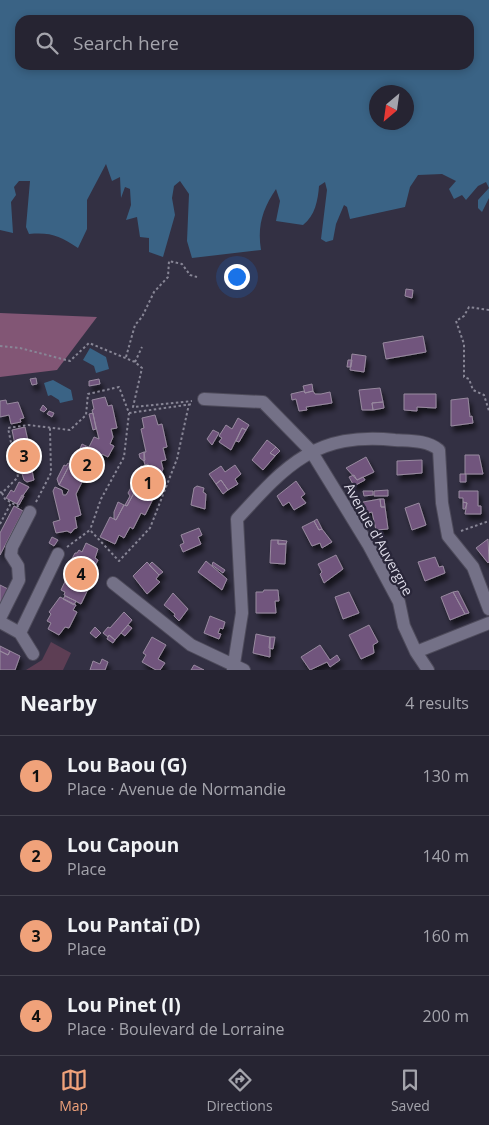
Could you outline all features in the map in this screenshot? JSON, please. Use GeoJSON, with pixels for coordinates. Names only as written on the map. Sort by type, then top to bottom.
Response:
{"type":"FeatureCollection","features":[{"type":"Feature","properties":{"kind":"street","name":"Avenue d'Auvergne"},"geometry":{"type":"LineString","coordinates":[[204,399],[263,402],[311,452],[368,544],[399,602],[404,626],[416,652],[428,670]]}},
{"type":"Feature","properties":{"kind":"street"},"geometry":{"type":"LineString","coordinates":[[113,583],[191,645],[237,669],[242,613],[237,519],[275,477],[311,452],[343,440],[379,438],[431,444],[438,450],[441,461],[442,503],[448,536],[473,567],[489,609]]}},
{"type":"Feature","properties":{"kind":"street"},"geometry":{"type":"LineString","coordinates":[[30,512],[12,547],[11,555],[18,566],[19,580],[0,620],[20,633],[33,654]]}},
{"type":"Feature","properties":{"kind":"street"},"geometry":{"type":"LineString","coordinates":[[20,633],[58,554]]}},
{"type":"Feature","properties":{"kind":"street"},"geometry":{"type":"LineString","coordinates":[[416,652],[489,623]]}},
{"type":"Feature","properties":{"kind":"path"},"geometry":{"type":"LineString","coordinates":[[126,358],[135,326],[142,317],[154,292],[168,277],[169,262],[182,264],[190,275],[197,277]]}},
{"type":"Feature","properties":{"kind":"path"},"geometry":{"type":"LineString","coordinates":[[489,310],[469,307],[464,316],[456,321],[464,344],[464,377],[469,379],[473,390],[484,394],[489,411]]}},
{"type":"Feature","properties":{"kind":"path"},"geometry":{"type":"LineString","coordinates":[[0,346],[20,348],[70,361],[89,343],[135,362],[142,368],[133,407],[204,399]]}},
{"type":"Feature","properties":{"kind":"path"},"geometry":{"type":"LineString","coordinates":[[135,362],[142,347]]}},
{"type":"Feature","properties":{"kind":"path"},"geometry":{"type":"LineString","coordinates":[[0,524],[12,503],[5,499],[1,492],[18,477],[8,428],[28,425],[70,430],[86,415],[88,394],[119,387],[129,413],[124,457],[101,499],[90,530],[58,554]]}},
{"type":"Feature","properties":{"kind":"path"},"geometry":{"type":"LineString","coordinates":[[129,413],[197,403],[204,399]]}},
{"type":"Feature","properties":{"kind":"path"},"geometry":{"type":"LineString","coordinates":[[90,530],[119,561],[150,528],[177,459],[189,404]]}},
{"type":"Feature","properties":{"kind":"path"},"geometry":{"type":"LineString","coordinates":[[30,512],[51,473],[50,428]]}},
{"type":"Feature","properties":{"kind":"path"},"geometry":{"type":"LineString","coordinates":[[448,536],[489,521]]}},
{"type":"Feature","properties":{"kind":"shaded area"},"geometry":{"type":"Polygon","coordinates":[[[0,313],[97,317],[57,370],[0,377],[0,313]]]}},
{"type":"Feature","properties":{"kind":"shaded area"},"geometry":{"type":"Polygon","coordinates":[[[51,642],[71,653],[63,670],[26,670],[42,660],[51,642]]]}},
{"type":"Feature","properties":{"kind":"water"},"geometry":{"type":"Polygon","coordinates":[[[0,0],[489,0],[489,188],[486,182],[478,186],[466,200],[462,195],[454,199],[449,189],[456,181],[442,174],[418,175],[410,187],[405,207],[350,219],[347,207],[344,205],[336,224],[333,240],[326,242],[321,239],[327,190],[325,182],[319,186],[317,202],[313,212],[303,225],[276,221],[280,201],[276,189],[264,210],[262,218],[260,233],[261,250],[192,258],[187,241],[189,194],[180,181],[174,186],[172,198],[175,215],[163,257],[149,252],[149,238],[140,237],[137,217],[126,220],[131,205],[130,189],[125,187],[121,198],[120,177],[112,181],[106,164],[87,200],[87,229],[78,248],[66,240],[55,236],[29,234],[26,227],[30,181],[19,181],[14,187],[16,195],[11,202],[13,233],[0,230],[0,0]]]}},
{"type":"Feature","properties":{"kind":"water"},"geometry":{"type":"Polygon","coordinates":[[[489,188],[489,198],[482,212],[478,208],[478,200],[489,188]]]}},
{"type":"Feature","properties":{"kind":"water"},"geometry":{"type":"Polygon","coordinates":[[[90,348],[106,357],[109,369],[96,373],[94,366],[83,360],[90,348]]]}},
{"type":"Feature","properties":{"kind":"water"},"geometry":{"type":"Polygon","coordinates":[[[53,380],[71,390],[73,400],[60,403],[59,400],[51,395],[48,396],[44,383],[53,380]]]}},
{"type":"Feature","properties":{"kind":"building"},"geometry":{"type":"Polygon","coordinates":[[[406,289],[413,290],[412,298],[405,296],[406,289]]]}},
{"type":"Feature","properties":{"kind":"building"},"geometry":{"type":"Polygon","coordinates":[[[423,336],[426,352],[386,359],[383,343],[423,336]]]}},
{"type":"Feature","properties":{"kind":"building"},"geometry":{"type":"Polygon","coordinates":[[[352,354],[366,356],[364,372],[350,370],[352,354]]]}},
{"type":"Feature","properties":{"kind":"building"},"geometry":{"type":"Polygon","coordinates":[[[348,360],[352,360],[351,367],[347,367],[348,360]]]}},
{"type":"Feature","properties":{"kind":"building"},"geometry":{"type":"Polygon","coordinates":[[[36,378],[37,384],[32,385],[30,379],[36,378]]]}},
{"type":"Feature","properties":{"kind":"building"},"geometry":{"type":"Polygon","coordinates":[[[99,379],[100,384],[89,386],[89,381],[99,379]]]}},
{"type":"Feature","properties":{"kind":"building"},"geometry":{"type":"Polygon","coordinates":[[[312,384],[313,391],[305,393],[303,386],[312,384]]]}},
{"type":"Feature","properties":{"kind":"building"},"geometry":{"type":"Polygon","coordinates":[[[380,388],[383,402],[372,403],[373,410],[362,410],[359,390],[380,388]]]}},
{"type":"Feature","properties":{"kind":"building"},"geometry":{"type":"Polygon","coordinates":[[[304,391],[305,393],[313,391],[315,394],[330,392],[332,403],[306,407],[307,410],[299,411],[296,399],[292,400],[291,394],[304,391]]]}},
{"type":"Feature","properties":{"kind":"building"},"geometry":{"type":"Polygon","coordinates":[[[404,394],[436,394],[436,408],[417,407],[417,411],[404,410],[404,394]]]}},
{"type":"Feature","properties":{"kind":"building"},"geometry":{"type":"Polygon","coordinates":[[[105,397],[108,406],[112,405],[117,428],[111,429],[113,437],[110,444],[114,446],[108,457],[102,454],[92,475],[87,472],[76,494],[81,515],[75,517],[77,528],[71,533],[67,531],[56,533],[53,522],[60,520],[53,491],[55,487],[62,490],[63,495],[66,495],[69,490],[59,485],[70,464],[75,467],[86,446],[89,447],[94,437],[99,439],[92,410],[94,409],[92,400],[105,397]]]}},
{"type":"Feature","properties":{"kind":"building"},"geometry":{"type":"Polygon","coordinates":[[[468,398],[470,417],[472,416],[473,423],[451,426],[451,400],[468,398]]]}},
{"type":"Feature","properties":{"kind":"building"},"geometry":{"type":"Polygon","coordinates":[[[6,400],[7,404],[18,402],[24,418],[20,419],[21,422],[11,424],[9,415],[0,417],[0,401],[6,400]]]}},
{"type":"Feature","properties":{"kind":"building"},"geometry":{"type":"Polygon","coordinates":[[[383,402],[384,408],[373,410],[372,403],[383,402]]]}},
{"type":"Feature","properties":{"kind":"building"},"geometry":{"type":"Polygon","coordinates":[[[43,405],[47,409],[44,412],[40,410],[43,405]]]}},
{"type":"Feature","properties":{"kind":"building"},"geometry":{"type":"Polygon","coordinates":[[[49,411],[54,413],[52,417],[47,414],[49,411]]]}},
{"type":"Feature","properties":{"kind":"building"},"geometry":{"type":"Polygon","coordinates":[[[93,413],[96,429],[93,430],[89,414],[93,413]]]}},
{"type":"Feature","properties":{"kind":"building"},"geometry":{"type":"Polygon","coordinates":[[[155,415],[158,425],[162,424],[167,447],[163,448],[166,460],[161,461],[163,469],[155,487],[158,489],[145,515],[141,513],[133,529],[130,527],[124,538],[119,535],[115,544],[100,537],[110,517],[116,520],[124,505],[127,506],[141,480],[135,477],[141,466],[149,470],[148,464],[145,465],[144,461],[144,452],[146,452],[141,429],[144,428],[142,418],[155,415]]]}},
{"type":"Feature","properties":{"kind":"building"},"geometry":{"type":"Polygon","coordinates":[[[238,418],[249,425],[246,430],[242,428],[231,450],[219,442],[222,438],[219,436],[226,425],[232,429],[238,418]]]}},
{"type":"Feature","properties":{"kind":"building"},"geometry":{"type":"Polygon","coordinates":[[[25,427],[34,480],[27,482],[24,480],[19,464],[12,430],[25,427]]]}},
{"type":"Feature","properties":{"kind":"building"},"geometry":{"type":"Polygon","coordinates":[[[242,428],[246,430],[239,442],[236,441],[242,428]]]}},
{"type":"Feature","properties":{"kind":"building"},"geometry":{"type":"Polygon","coordinates":[[[213,430],[219,433],[212,445],[207,439],[213,430]]]}},
{"type":"Feature","properties":{"kind":"building"},"geometry":{"type":"Polygon","coordinates":[[[267,440],[276,447],[270,453],[275,456],[263,470],[252,460],[267,440]]]}},
{"type":"Feature","properties":{"kind":"building"},"geometry":{"type":"Polygon","coordinates":[[[82,444],[86,446],[75,467],[73,465],[82,444]]]}},
{"type":"Feature","properties":{"kind":"building"},"geometry":{"type":"Polygon","coordinates":[[[276,447],[280,451],[275,456],[270,453],[276,447]]]}},
{"type":"Feature","properties":{"kind":"building"},"geometry":{"type":"Polygon","coordinates":[[[144,452],[144,461],[140,458],[139,454],[144,452]]]}},
{"type":"Feature","properties":{"kind":"building"},"geometry":{"type":"Polygon","coordinates":[[[465,455],[479,455],[483,474],[465,474],[465,455]]]}},
{"type":"Feature","properties":{"kind":"building"},"geometry":{"type":"Polygon","coordinates":[[[366,457],[374,472],[357,480],[346,468],[366,457]]]}},
{"type":"Feature","properties":{"kind":"building"},"geometry":{"type":"Polygon","coordinates":[[[422,460],[422,473],[397,475],[397,461],[422,460]]]}},
{"type":"Feature","properties":{"kind":"building"},"geometry":{"type":"Polygon","coordinates":[[[34,461],[35,468],[31,469],[30,462],[34,461]]]}},
{"type":"Feature","properties":{"kind":"building"},"geometry":{"type":"Polygon","coordinates":[[[68,463],[70,464],[59,485],[57,479],[64,465],[66,466],[68,463]]]}},
{"type":"Feature","properties":{"kind":"building"},"geometry":{"type":"Polygon","coordinates":[[[235,465],[241,474],[235,479],[238,484],[228,490],[221,480],[216,484],[209,474],[221,466],[225,472],[235,465]]]}},
{"type":"Feature","properties":{"kind":"building"},"geometry":{"type":"Polygon","coordinates":[[[460,474],[466,474],[466,482],[460,482],[460,474]]]}},
{"type":"Feature","properties":{"kind":"building"},"geometry":{"type":"Polygon","coordinates":[[[354,475],[357,480],[363,477],[365,480],[354,486],[349,477],[354,475]]]}},
{"type":"Feature","properties":{"kind":"building"},"geometry":{"type":"Polygon","coordinates":[[[136,478],[141,480],[127,506],[125,505],[130,496],[128,493],[136,478]]]}},
{"type":"Feature","properties":{"kind":"building"},"geometry":{"type":"Polygon","coordinates":[[[221,480],[228,490],[223,494],[216,484],[221,480]]]}},
{"type":"Feature","properties":{"kind":"building"},"geometry":{"type":"Polygon","coordinates":[[[296,481],[305,494],[301,497],[306,503],[294,510],[289,502],[283,506],[277,496],[296,481]]]}},
{"type":"Feature","properties":{"kind":"building"},"geometry":{"type":"Polygon","coordinates":[[[19,482],[29,487],[17,504],[6,498],[11,490],[14,492],[19,482]]]}},
{"type":"Feature","properties":{"kind":"building"},"geometry":{"type":"Polygon","coordinates":[[[197,486],[204,488],[203,492],[206,494],[205,509],[191,505],[194,488],[197,486]]]}},
{"type":"Feature","properties":{"kind":"building"},"geometry":{"type":"Polygon","coordinates":[[[388,490],[388,496],[374,496],[374,491],[388,490]]]}},
{"type":"Feature","properties":{"kind":"building"},"geometry":{"type":"Polygon","coordinates":[[[363,491],[373,491],[373,495],[364,496],[363,491]]]}},
{"type":"Feature","properties":{"kind":"building"},"geometry":{"type":"Polygon","coordinates":[[[459,491],[478,491],[478,506],[481,506],[481,514],[465,514],[467,503],[463,502],[463,498],[459,498],[459,491]]]}},
{"type":"Feature","properties":{"kind":"building"},"geometry":{"type":"Polygon","coordinates":[[[22,495],[24,496],[19,505],[17,504],[22,495]]]}},
{"type":"Feature","properties":{"kind":"building"},"geometry":{"type":"Polygon","coordinates":[[[380,499],[381,507],[385,507],[388,529],[376,530],[372,512],[365,514],[363,502],[380,499]]]}},
{"type":"Feature","properties":{"kind":"building"},"geometry":{"type":"Polygon","coordinates":[[[380,499],[384,499],[385,507],[381,507],[380,499]]]}},
{"type":"Feature","properties":{"kind":"building"},"geometry":{"type":"Polygon","coordinates":[[[118,502],[124,505],[116,520],[114,519],[114,512],[118,502]]]}},
{"type":"Feature","properties":{"kind":"building"},"geometry":{"type":"Polygon","coordinates":[[[463,502],[467,503],[465,509],[463,509],[463,502]]]}},
{"type":"Feature","properties":{"kind":"building"},"geometry":{"type":"Polygon","coordinates":[[[419,503],[426,525],[412,530],[405,508],[419,503]]]}},
{"type":"Feature","properties":{"kind":"building"},"geometry":{"type":"Polygon","coordinates":[[[14,506],[23,511],[0,555],[0,533],[14,506]]]}},
{"type":"Feature","properties":{"kind":"building"},"geometry":{"type":"Polygon","coordinates":[[[317,519],[322,529],[319,530],[314,521],[317,519]]]}},
{"type":"Feature","properties":{"kind":"building"},"geometry":{"type":"Polygon","coordinates":[[[314,521],[319,530],[322,529],[332,542],[322,548],[320,543],[312,546],[302,527],[314,521]]]}},
{"type":"Feature","properties":{"kind":"building"},"geometry":{"type":"Polygon","coordinates":[[[199,528],[202,535],[198,537],[201,544],[183,552],[180,545],[184,543],[181,535],[199,528]]]}},
{"type":"Feature","properties":{"kind":"building"},"geometry":{"type":"Polygon","coordinates":[[[52,537],[58,540],[54,546],[49,543],[52,537]]]}},
{"type":"Feature","properties":{"kind":"building"},"geometry":{"type":"Polygon","coordinates":[[[488,539],[489,562],[488,563],[476,548],[488,539]]]}},
{"type":"Feature","properties":{"kind":"building"},"geometry":{"type":"Polygon","coordinates":[[[271,540],[278,540],[278,544],[286,544],[285,564],[270,563],[271,540]]]}},
{"type":"Feature","properties":{"kind":"building"},"geometry":{"type":"Polygon","coordinates":[[[278,540],[287,541],[286,544],[278,544],[278,540]]]}},
{"type":"Feature","properties":{"kind":"building"},"geometry":{"type":"Polygon","coordinates":[[[86,543],[98,549],[95,558],[98,560],[87,581],[91,583],[81,604],[64,595],[65,592],[61,590],[68,575],[70,576],[72,573],[66,570],[75,553],[79,550],[82,552],[86,543]]]}},
{"type":"Feature","properties":{"kind":"building"},"geometry":{"type":"Polygon","coordinates":[[[336,555],[343,569],[324,583],[318,564],[336,555]]]}},
{"type":"Feature","properties":{"kind":"building"},"geometry":{"type":"Polygon","coordinates":[[[435,557],[439,567],[443,566],[445,573],[425,581],[418,562],[435,557]]]}},
{"type":"Feature","properties":{"kind":"building"},"geometry":{"type":"Polygon","coordinates":[[[206,561],[227,579],[222,590],[198,572],[206,561]]]}},
{"type":"Feature","properties":{"kind":"building"},"geometry":{"type":"Polygon","coordinates":[[[147,562],[159,575],[156,579],[160,582],[147,594],[133,576],[147,562]]]}},
{"type":"Feature","properties":{"kind":"building"},"geometry":{"type":"Polygon","coordinates":[[[152,562],[163,572],[159,575],[149,565],[152,562]]]}},
{"type":"Feature","properties":{"kind":"building"},"geometry":{"type":"Polygon","coordinates":[[[213,562],[225,570],[223,573],[212,565],[213,562]]]}},
{"type":"Feature","properties":{"kind":"building"},"geometry":{"type":"Polygon","coordinates":[[[0,585],[8,589],[0,604],[0,585]]]}},
{"type":"Feature","properties":{"kind":"building"},"geometry":{"type":"Polygon","coordinates":[[[264,590],[278,590],[279,601],[275,601],[276,613],[256,613],[256,592],[263,592],[264,590]]]}},
{"type":"Feature","properties":{"kind":"building"},"geometry":{"type":"Polygon","coordinates":[[[458,591],[469,613],[465,614],[453,592],[458,591]]]}},
{"type":"Feature","properties":{"kind":"building"},"geometry":{"type":"Polygon","coordinates":[[[349,592],[359,613],[343,619],[335,597],[349,592]]]}},
{"type":"Feature","properties":{"kind":"building"},"geometry":{"type":"Polygon","coordinates":[[[453,592],[465,614],[450,620],[441,597],[453,592]]]}},
{"type":"Feature","properties":{"kind":"building"},"geometry":{"type":"Polygon","coordinates":[[[173,593],[188,609],[179,621],[174,616],[175,614],[164,605],[173,593]]]}},
{"type":"Feature","properties":{"kind":"building"},"geometry":{"type":"Polygon","coordinates":[[[65,596],[76,601],[74,605],[63,599],[65,596]]]}},
{"type":"Feature","properties":{"kind":"building"},"geometry":{"type":"Polygon","coordinates":[[[60,597],[76,605],[73,610],[77,612],[69,628],[65,627],[59,635],[48,629],[51,623],[47,621],[51,614],[49,612],[60,597]]]}},
{"type":"Feature","properties":{"kind":"building"},"geometry":{"type":"Polygon","coordinates":[[[124,612],[132,620],[115,640],[103,633],[108,627],[110,628],[124,612]]]}},
{"type":"Feature","properties":{"kind":"building"},"geometry":{"type":"Polygon","coordinates":[[[210,616],[225,622],[223,629],[220,628],[218,633],[221,634],[219,639],[204,633],[210,616]]]}},
{"type":"Feature","properties":{"kind":"building"},"geometry":{"type":"Polygon","coordinates":[[[128,625],[132,628],[125,636],[121,633],[128,625]]]}},
{"type":"Feature","properties":{"kind":"building"},"geometry":{"type":"Polygon","coordinates":[[[369,625],[378,642],[373,645],[374,653],[361,659],[349,635],[369,625]]]}},
{"type":"Feature","properties":{"kind":"building"},"geometry":{"type":"Polygon","coordinates":[[[95,627],[101,633],[96,638],[90,633],[95,627]]]}},
{"type":"Feature","properties":{"kind":"building"},"geometry":{"type":"Polygon","coordinates":[[[256,634],[270,637],[270,657],[253,653],[256,634]]]}},
{"type":"Feature","properties":{"kind":"building"},"geometry":{"type":"Polygon","coordinates":[[[109,635],[115,640],[113,643],[107,639],[109,635]]]}},
{"type":"Feature","properties":{"kind":"building"},"geometry":{"type":"Polygon","coordinates":[[[152,637],[166,645],[158,659],[165,663],[160,670],[156,670],[142,662],[146,655],[143,653],[152,637]]]}},
{"type":"Feature","properties":{"kind":"building"},"geometry":{"type":"Polygon","coordinates":[[[270,637],[275,637],[273,649],[269,648],[270,637]]]}},
{"type":"Feature","properties":{"kind":"building"},"geometry":{"type":"Polygon","coordinates":[[[320,645],[330,660],[337,655],[340,660],[330,667],[327,662],[310,670],[301,657],[320,645]]]}},
{"type":"Feature","properties":{"kind":"building"},"geometry":{"type":"Polygon","coordinates":[[[0,646],[10,651],[8,655],[0,651],[0,646]]]}},
{"type":"Feature","properties":{"kind":"building"},"geometry":{"type":"Polygon","coordinates":[[[0,651],[8,655],[10,651],[20,656],[15,670],[0,670],[0,651]]]}},
{"type":"Feature","properties":{"kind":"building"},"geometry":{"type":"Polygon","coordinates":[[[102,659],[108,662],[105,670],[90,670],[93,661],[100,664],[102,659]]]}},
{"type":"Feature","properties":{"kind":"building"},"geometry":{"type":"Polygon","coordinates":[[[194,665],[204,670],[191,670],[194,665]]]}},
{"type":"Feature","properties":{"kind":"place","name":"Lou Pantaï (D)"},"geometry":{"type":"Point","coordinates":[24,456]}},
{"type":"Feature","properties":{"kind":"place","name":"Lou Capoun"},"geometry":{"type":"Point","coordinates":[87,465]}},
{"type":"Feature","properties":{"kind":"place","name":"Lou Baou (G)"},"geometry":{"type":"Point","coordinates":[148,483]}},
{"type":"Feature","properties":{"kind":"place","name":"Lou Pinet (I)"},"geometry":{"type":"Point","coordinates":[81,574]}}]}
